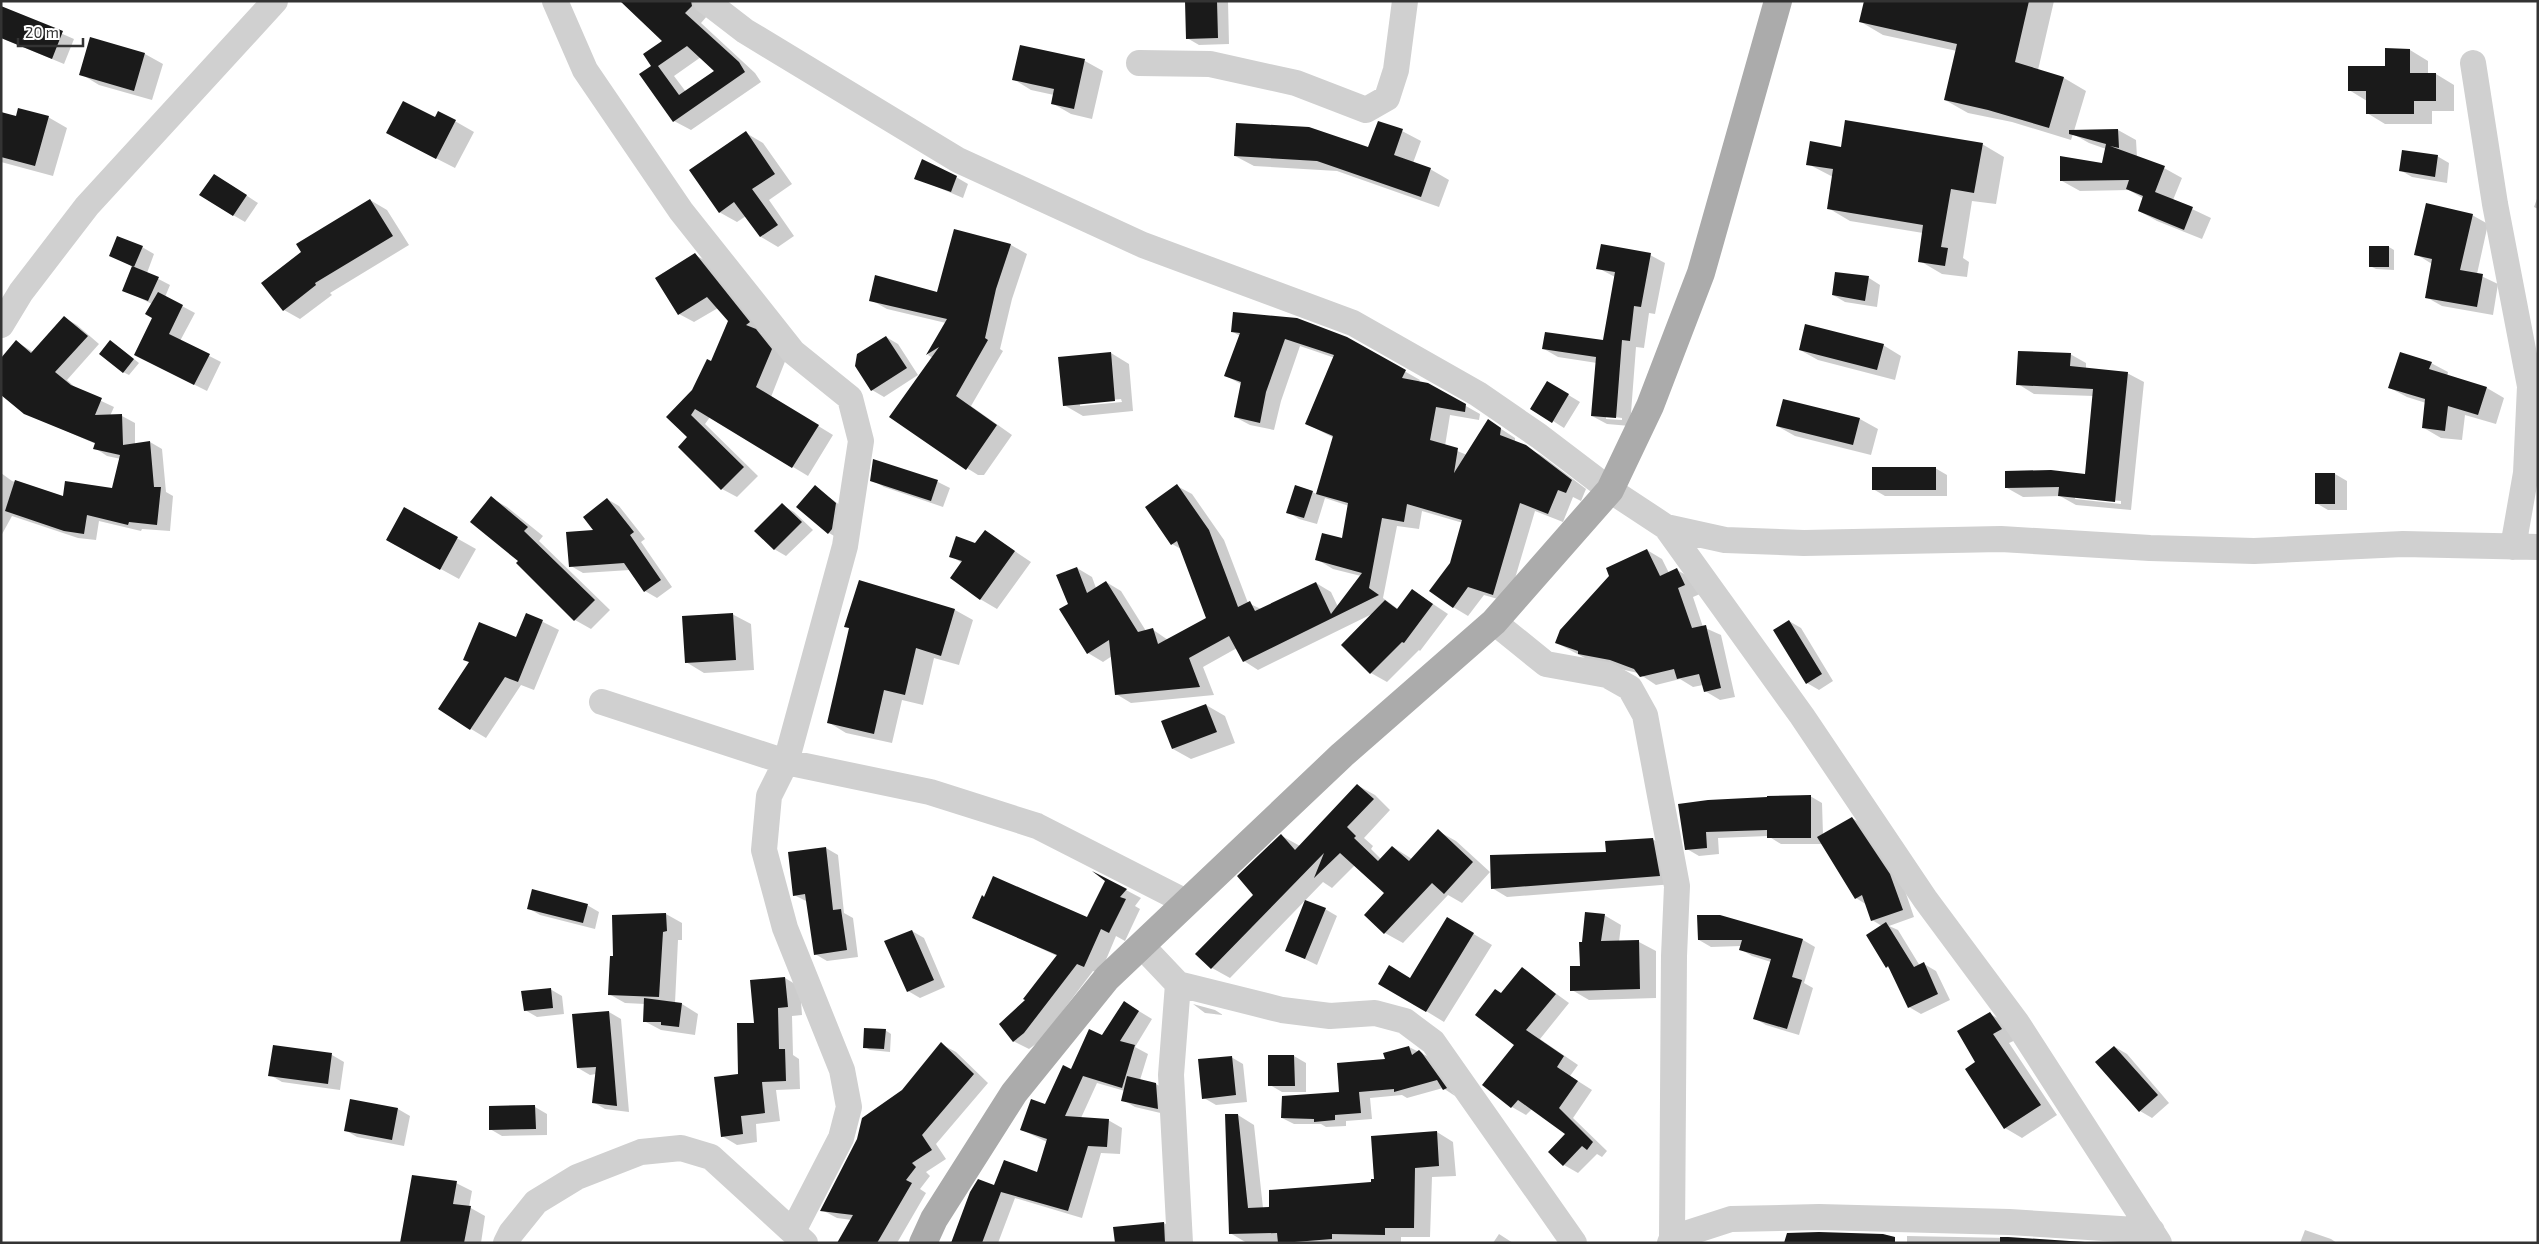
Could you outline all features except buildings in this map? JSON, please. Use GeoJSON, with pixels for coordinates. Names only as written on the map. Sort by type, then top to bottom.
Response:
{"type":"FeatureCollection","features":[{"type":"Feature","properties":{"kind":"main road"},"geometry":{"type":"LineString","coordinates":[[923,1243],[934,1219],[1014,1093],[1107,978],[1342,755],[1494,622],[1610,490],[1650,406],[1701,273],[1778,1]]}},
{"type":"Feature","properties":{"kind":"street"},"geometry":{"type":"LineString","coordinates":[[1,325],[21,292],[87,206],[275,1]]}},
{"type":"Feature","properties":{"kind":"street"},"geometry":{"type":"LineString","coordinates":[[506,1243],[511,1233],[536,1202],[577,1177],[642,1152],[681,1148],[711,1157],[799,1237],[841,1138],[849,1107],[842,1070],[785,928],[764,850],[769,796],[786,762],[845,546],[861,441],[850,398],[794,352],[681,211],[585,70],[555,1]]}},
{"type":"Feature","properties":{"kind":"street"},"geometry":{"type":"LineString","coordinates":[[706,1],[745,30],[958,160],[1143,245],[1353,323],[1478,394],[1539,436],[1610,490],[1666,527],[1802,716],[1925,899],[2017,1024],[2155,1237]]}},
{"type":"Feature","properties":{"kind":"street"},"geometry":{"type":"LineString","coordinates":[[1139,63],[1210,64],[1296,83],[1366,110],[1387,98],[1396,70],[1405,1]]}},
{"type":"Feature","properties":{"kind":"street"},"geometry":{"type":"LineString","coordinates":[[1666,527],[1726,540],[1804,543],[2001,539],[2150,548],[2254,551],[2403,544],[2526,547],[2526,473],[2530,386],[2495,204],[2473,63]]}},
{"type":"Feature","properties":{"kind":"street"},"geometry":{"type":"LineString","coordinates":[[1494,622],[1546,664],[1607,675],[1630,688],[1645,715],[1678,886],[1674,956],[1671,1241],[1731,1219],[1819,1217],[2008,1222],[2155,1237]]}},
{"type":"Feature","properties":{"kind":"street"},"geometry":{"type":"LineString","coordinates":[[602,702],[786,762],[930,792],[1037,826],[1186,902]]}},
{"type":"Feature","properties":{"kind":"street"},"geometry":{"type":"LineString","coordinates":[[1141,945],[1178,984],[1282,1010],[1330,1016],[1375,1013],[1405,1021],[1433,1042],[1574,1243]]}},
{"type":"Feature","properties":{"kind":"street"},"geometry":{"type":"LineString","coordinates":[[1178,984],[1171,1075],[1180,1243]]}}]}
